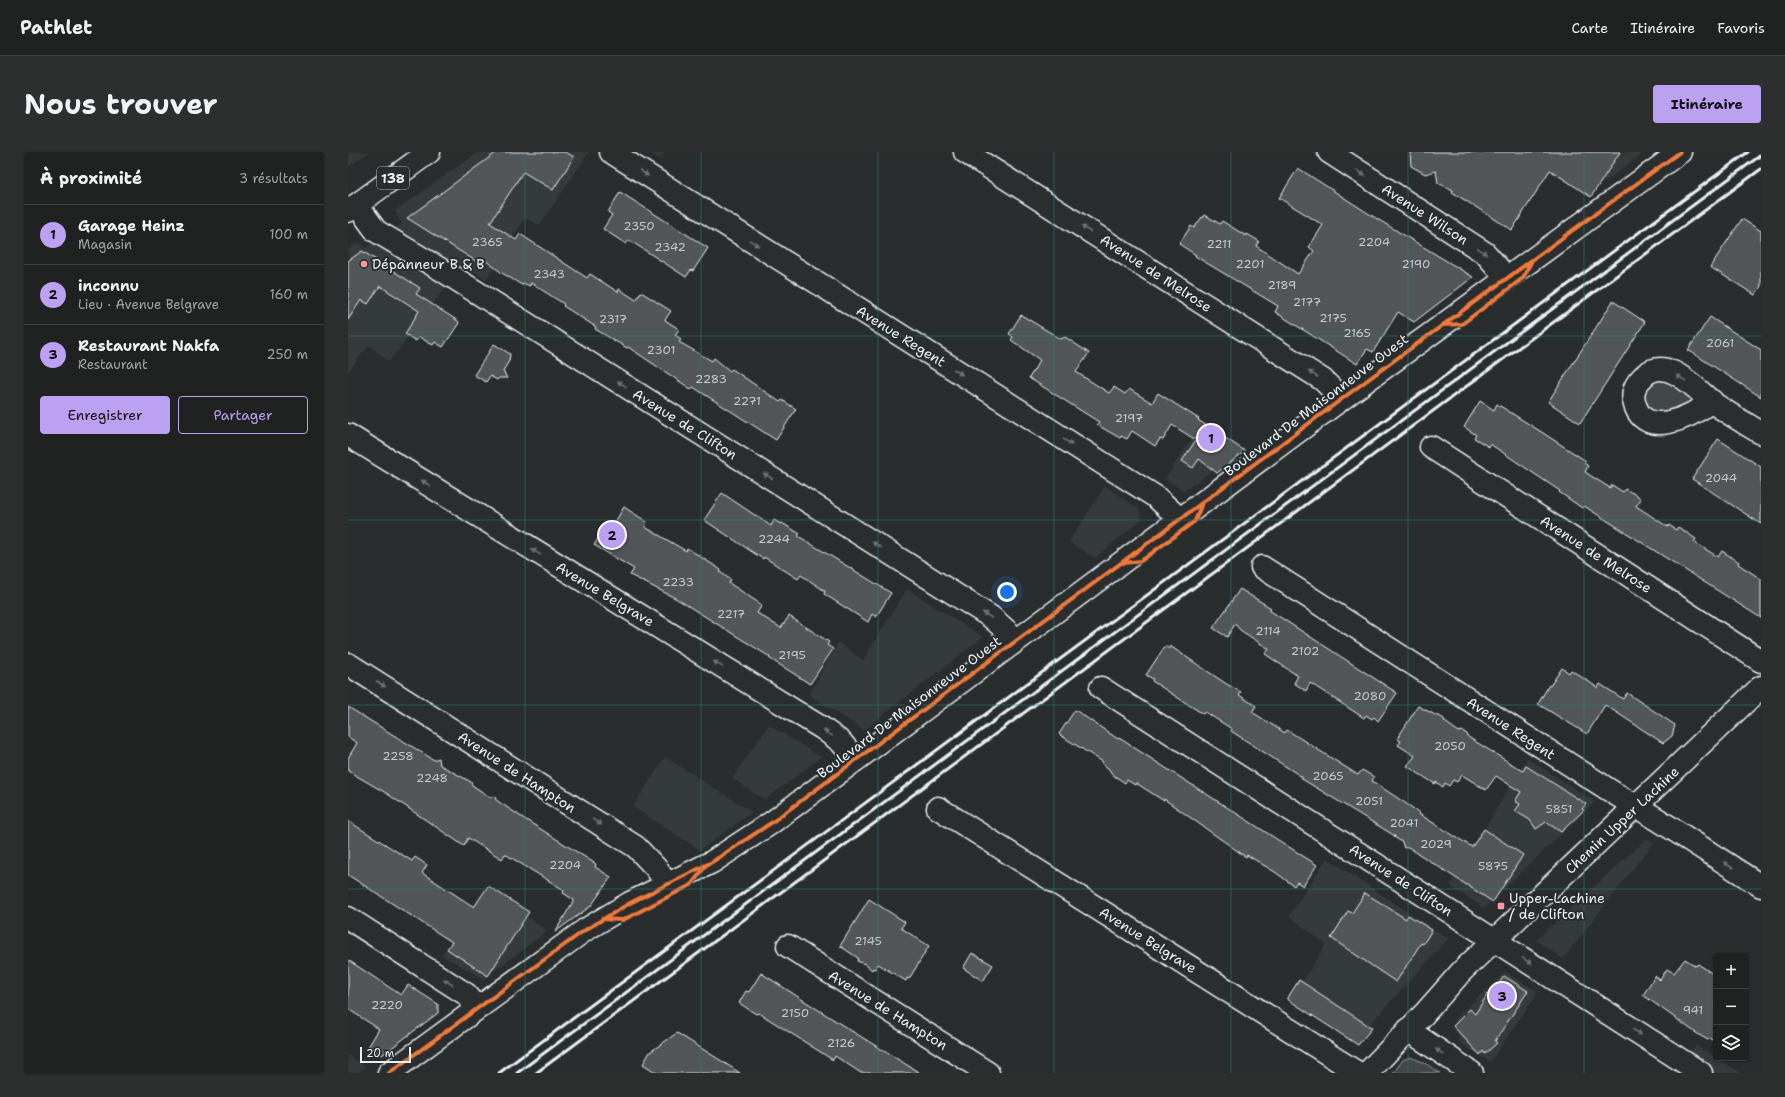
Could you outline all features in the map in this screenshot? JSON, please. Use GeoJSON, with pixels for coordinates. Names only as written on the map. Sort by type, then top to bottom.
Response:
{"type":"FeatureCollection","features":[{"type":"Feature","properties":{"kind":"street","name":"138"},"geometry":{"type":"LineString","coordinates":[[352,208],[429,152]]}},
{"type":"Feature","properties":{"kind":"street","name":"Avenue Regent"},"geometry":{"type":"LineString","coordinates":[[611,152],[1156,497],[1180,519]]}},
{"type":"Feature","properties":{"kind":"street","name":"Avenue de Melrose"},"geometry":{"type":"LineString","coordinates":[[965,152],[1323,380],[1342,399]]}},
{"type":"Feature","properties":{"kind":"street","name":"Avenue Wilson"},"geometry":{"type":"LineString","coordinates":[[1328,152],[1485,252],[1507,278]]}},
{"type":"Feature","properties":{"kind":"street","name":"Boulevard De Maisonneuve Ouest"},"geometry":{"type":"LineString","coordinates":[[389,1073],[584,930],[630,903],[726,853],[856,760],[1342,399],[1677,153]]}},
{"type":"Feature","properties":{"kind":"street","name":"Avenue de Clifton"},"geometry":{"type":"LineString","coordinates":[[352,208],[386,237],[447,273],[991,617],[1017,640]]}},
{"type":"Feature","properties":{"kind":"street"},"geometry":{"type":"LineString","coordinates":[[1712,401],[1761,433]]}},
{"type":"Feature","properties":{"kind":"street","name":"Avenue Belgrave"},"geometry":{"type":"LineString","coordinates":[[348,435],[826,730],[841,742],[856,760]]}},
{"type":"Feature","properties":{"kind":"street","name":"Avenue de Melrose"},"geometry":{"type":"LineString","coordinates":[[1431,447],[1761,661]]}},
{"type":"Feature","properties":{"kind":"street","name":"Avenue Regent"},"geometry":{"type":"LineString","coordinates":[[1262,568],[1761,886]]}},
{"type":"Feature","properties":{"kind":"street","name":"Avenue de Hampton"},"geometry":{"type":"LineString","coordinates":[[348,664],[636,847],[656,868],[667,884]]}},
{"type":"Feature","properties":{"kind":"street","name":"Avenue de Clifton"},"geometry":{"type":"LineString","coordinates":[[1101,688],[1701,1073]]}},
{"type":"Feature","properties":{"kind":"street","name":"Chemin Upper Lachine"},"geometry":{"type":"LineString","coordinates":[[1367,1073],[1462,971],[1761,688]]}},
{"type":"Feature","properties":{"kind":"street","name":"Avenue Belgrave"},"geometry":{"type":"LineString","coordinates":[[938,808],[1358,1073]]}},
{"type":"Feature","properties":{"kind":"street"},"geometry":{"type":"LineString","coordinates":[[348,918],[466,994],[478,1008]]}},
{"type":"Feature","properties":{"kind":"street","name":"Avenue de Hampton"},"geometry":{"type":"LineString","coordinates":[[788,946],[988,1073]]}},
{"type":"Feature","properties":{"kind":"street"},"geometry":{"type":"LineString","coordinates":[[1408,1030],[1472,1073]]}},
{"type":"Feature","properties":{"kind":"shaded area"},"geometry":{"type":"Polygon","coordinates":[[[348,152],[369,152],[348,167],[348,152]]]}},
{"type":"Feature","properties":{"kind":"shaded area"},"geometry":{"type":"Polygon","coordinates":[[[478,152],[589,152],[540,225],[525,218],[486,280],[463,264],[389,362],[369,345],[348,372],[348,249],[357,242],[366,248],[402,224],[395,211],[478,152]]]}},
{"type":"Feature","properties":{"kind":"shaded area"},"geometry":{"type":"Polygon","coordinates":[[[648,152],[665,152],[660,159],[648,152]]]}},
{"type":"Feature","properties":{"kind":"shaded area"},"geometry":{"type":"Polygon","coordinates":[[[1563,152],[1640,152],[1641,155],[1587,195],[1551,172],[1563,152]]]}},
{"type":"Feature","properties":{"kind":"shaded area"},"geometry":{"type":"Polygon","coordinates":[[[1654,380],[1670,381],[1694,400],[1692,403],[1662,415],[1649,409],[1645,397],[1654,380]]]}},
{"type":"Feature","properties":{"kind":"shaded area"},"geometry":{"type":"Polygon","coordinates":[[[1201,425],[1240,451],[1184,491],[1165,479],[1201,425]]]}},
{"type":"Feature","properties":{"kind":"shaded area"},"geometry":{"type":"Polygon","coordinates":[[[1105,486],[1138,508],[1142,519],[1095,558],[1069,542],[1105,486]]]}},
{"type":"Feature","properties":{"kind":"shaded area"},"geometry":{"type":"Polygon","coordinates":[[[907,589],[983,637],[864,730],[809,695],[838,642],[863,660],[907,589]]]}},
{"type":"Feature","properties":{"kind":"shaded area"},"geometry":{"type":"Polygon","coordinates":[[[769,725],[821,757],[765,800],[732,778],[769,725]]]}},
{"type":"Feature","properties":{"kind":"shaded area"},"geometry":{"type":"Polygon","coordinates":[[[665,757],[752,812],[700,850],[633,807],[665,757]]]}},
{"type":"Feature","properties":{"kind":"shaded area"},"geometry":{"type":"Polygon","coordinates":[[[1527,758],[1595,802],[1484,908],[1450,886],[1527,758]]]}},
{"type":"Feature","properties":{"kind":"shaded area"},"geometry":{"type":"Polygon","coordinates":[[[1645,840],[1654,842],[1563,959],[1536,940],[1645,840]]]}},
{"type":"Feature","properties":{"kind":"shaded area"},"geometry":{"type":"Polygon","coordinates":[[[1327,858],[1448,939],[1353,1043],[1290,1001],[1326,944],[1289,916],[1327,858]]]}},
{"type":"Feature","properties":{"kind":"shaded area"},"geometry":{"type":"Polygon","coordinates":[[[486,888],[547,931],[484,979],[442,955],[486,888]]]}},
{"type":"Feature","properties":{"kind":"shaded area"},"geometry":{"type":"Polygon","coordinates":[[[1505,972],[1538,992],[1490,1062],[1460,1043],[1455,1019],[1505,972]]]}},
{"type":"Feature","properties":{"kind":"shaded area"},"geometry":{"type":"Polygon","coordinates":[[[1696,1045],[1713,1056],[1713,1061],[1721,1061],[1742,1073],[1676,1073],[1696,1045]]]}},
{"type":"Feature","properties":{"kind":"shaded area"},"geometry":{"type":"Polygon","coordinates":[[[348,1055],[366,1067],[358,1073],[348,1073],[348,1055]]]}},
{"type":"Feature","properties":{"kind":"shaded area"},"geometry":{"type":"Polygon","coordinates":[[[1410,1057],[1423,1062],[1440,1073],[1393,1073],[1403,1060],[1410,1057]]]}},
{"type":"Feature","properties":{"kind":"building"},"geometry":{"type":"Polygon","coordinates":[[[497,152],[565,152],[574,157],[553,190],[523,172],[490,223],[516,240],[520,234],[587,278],[590,274],[618,292],[619,289],[636,300],[641,292],[671,311],[665,320],[679,329],[675,335],[681,339],[679,342],[712,361],[714,358],[730,371],[732,369],[780,402],[782,400],[796,409],[776,440],[693,387],[691,389],[628,347],[627,348],[595,329],[596,327],[563,306],[564,304],[531,283],[530,286],[523,283],[522,285],[502,273],[485,260],[482,265],[407,218],[497,152]]]}},
{"type":"Feature","properties":{"kind":"building"},"geometry":{"type":"Polygon","coordinates":[[[1410,152],[1620,152],[1591,197],[1550,170],[1512,230],[1452,192],[1453,190],[1438,183],[1436,171],[1425,174],[1411,166],[1410,152]]]}},
{"type":"Feature","properties":{"kind":"building"},"geometry":{"type":"Polygon","coordinates":[[[1298,168],[1374,217],[1473,277],[1414,322],[1398,312],[1373,352],[1367,349],[1357,364],[1275,312],[1278,306],[1195,256],[1196,255],[1179,244],[1191,226],[1194,228],[1205,215],[1220,224],[1222,221],[1246,236],[1247,234],[1259,241],[1256,246],[1298,274],[1314,251],[1309,247],[1323,225],[1279,198],[1298,168]]]}},
{"type":"Feature","properties":{"kind":"building"},"geometry":{"type":"Polygon","coordinates":[[[620,192],[708,248],[693,271],[691,270],[686,277],[629,240],[626,244],[603,229],[612,215],[608,212],[620,192]]]}},
{"type":"Feature","properties":{"kind":"building"},"geometry":{"type":"Polygon","coordinates":[[[1742,219],[1761,231],[1761,286],[1755,295],[1710,267],[1742,219]]]}},
{"type":"Feature","properties":{"kind":"building"},"geometry":{"type":"Polygon","coordinates":[[[362,251],[420,288],[416,294],[458,321],[459,323],[443,347],[435,342],[433,345],[419,337],[416,341],[405,334],[419,311],[380,286],[368,304],[361,300],[348,320],[348,261],[362,251]]]}},
{"type":"Feature","properties":{"kind":"building"},"geometry":{"type":"Polygon","coordinates":[[[1613,301],[1645,322],[1580,423],[1548,402],[1613,301]]]}},
{"type":"Feature","properties":{"kind":"building"},"geometry":{"type":"Polygon","coordinates":[[[1021,315],[1061,339],[1065,337],[1089,353],[1076,372],[1109,393],[1114,387],[1125,394],[1129,389],[1152,403],[1158,393],[1245,451],[1217,473],[1199,459],[1193,468],[1182,461],[1196,440],[1172,425],[1163,440],[1160,439],[1155,446],[1132,431],[1127,439],[1121,436],[1120,438],[1097,425],[1099,422],[1029,378],[1040,360],[1011,340],[1013,337],[1009,334],[1021,315]]]}},
{"type":"Feature","properties":{"kind":"building"},"geometry":{"type":"Polygon","coordinates":[[[1710,317],[1761,350],[1761,397],[1688,350],[1710,317]]]}},
{"type":"Feature","properties":{"kind":"building"},"geometry":{"type":"Polygon","coordinates":[[[494,344],[510,354],[509,361],[503,371],[507,378],[499,378],[497,380],[490,376],[486,382],[474,375],[494,344]]]}},
{"type":"Feature","properties":{"kind":"building"},"geometry":{"type":"Polygon","coordinates":[[[1480,401],[1494,410],[1497,404],[1586,461],[1584,463],[1588,466],[1585,472],[1610,488],[1612,485],[1623,492],[1625,489],[1638,496],[1641,499],[1636,506],[1668,527],[1669,525],[1676,530],[1678,527],[1696,539],[1694,542],[1718,557],[1722,551],[1739,562],[1738,564],[1761,579],[1761,618],[1584,506],[1582,508],[1559,492],[1560,491],[1490,444],[1489,447],[1474,438],[1476,435],[1464,427],[1480,401]]]}},
{"type":"Feature","properties":{"kind":"building"},"geometry":{"type":"Polygon","coordinates":[[[1718,439],[1761,467],[1761,524],[1692,479],[1718,439]]]}},
{"type":"Feature","properties":{"kind":"building"},"geometry":{"type":"Polygon","coordinates":[[[722,493],[771,526],[774,520],[781,524],[782,523],[800,534],[798,536],[891,593],[876,617],[872,614],[868,622],[824,594],[825,591],[801,575],[798,579],[764,557],[763,559],[704,520],[722,493]]]}},
{"type":"Feature","properties":{"kind":"building"},"geometry":{"type":"Polygon","coordinates":[[[624,507],[647,522],[645,527],[686,551],[687,548],[721,570],[720,572],[731,580],[729,583],[762,605],[757,613],[781,628],[789,616],[829,642],[827,645],[833,649],[810,684],[769,658],[770,657],[677,599],[630,575],[634,569],[594,545],[609,521],[614,524],[624,507]]]}},
{"type":"Feature","properties":{"kind":"building"},"geometry":{"type":"Polygon","coordinates":[[[1240,589],[1271,608],[1269,610],[1397,693],[1378,721],[1374,717],[1372,719],[1366,715],[1364,718],[1310,683],[1306,691],[1294,683],[1298,676],[1265,654],[1269,649],[1240,630],[1235,624],[1227,637],[1213,628],[1240,589]]]}},
{"type":"Feature","properties":{"kind":"building"},"geometry":{"type":"Polygon","coordinates":[[[1165,646],[1169,649],[1170,646],[1241,692],[1239,695],[1256,706],[1252,712],[1285,733],[1287,730],[1358,775],[1362,770],[1374,777],[1372,781],[1420,813],[1419,814],[1472,847],[1484,829],[1523,855],[1493,902],[1408,847],[1404,848],[1402,842],[1394,837],[1395,836],[1302,779],[1302,777],[1231,731],[1232,729],[1205,712],[1203,714],[1152,681],[1153,679],[1146,675],[1165,646]]]}},
{"type":"Feature","properties":{"kind":"building"},"geometry":{"type":"Polygon","coordinates":[[[1562,668],[1569,673],[1571,670],[1598,688],[1600,684],[1623,699],[1627,693],[1675,725],[1672,736],[1663,743],[1605,705],[1587,734],[1538,704],[1549,685],[1550,686],[1562,668]]]}},
{"type":"Feature","properties":{"kind":"building"},"geometry":{"type":"Polygon","coordinates":[[[1418,706],[1444,719],[1445,722],[1459,732],[1462,731],[1467,734],[1468,737],[1523,771],[1526,766],[1586,804],[1582,809],[1584,810],[1561,832],[1546,822],[1536,829],[1530,820],[1515,811],[1520,804],[1515,801],[1521,792],[1496,776],[1486,790],[1462,775],[1457,782],[1453,780],[1449,786],[1445,783],[1443,787],[1436,782],[1435,784],[1407,766],[1415,756],[1398,745],[1401,741],[1397,739],[1418,706]]]}},
{"type":"Feature","properties":{"kind":"building"},"geometry":{"type":"Polygon","coordinates":[[[348,707],[434,760],[439,758],[440,765],[471,782],[472,785],[490,797],[495,796],[496,800],[596,864],[595,867],[611,877],[591,906],[555,932],[574,900],[563,893],[564,890],[505,854],[502,859],[468,838],[464,846],[386,793],[348,771],[348,758],[357,743],[348,737],[348,707]]]}},
{"type":"Feature","properties":{"kind":"building"},"geometry":{"type":"Polygon","coordinates":[[[1075,710],[1118,739],[1119,738],[1317,865],[1303,886],[1297,882],[1294,886],[1275,872],[1247,855],[1246,857],[1164,799],[1164,801],[1136,783],[1135,785],[1127,780],[1125,783],[1113,775],[1108,768],[1102,764],[1103,762],[1060,735],[1059,734],[1075,710]]]}},
{"type":"Feature","properties":{"kind":"building"},"geometry":{"type":"Polygon","coordinates":[[[348,821],[412,861],[415,857],[427,865],[422,873],[474,907],[488,886],[529,912],[488,976],[447,949],[452,942],[348,875],[348,821]]]}},
{"type":"Feature","properties":{"kind":"building"},"geometry":{"type":"Polygon","coordinates":[[[1365,893],[1406,919],[1408,915],[1432,930],[1423,944],[1421,943],[1396,982],[1331,938],[1348,911],[1352,913],[1365,893]]]}},
{"type":"Feature","properties":{"kind":"building"},"geometry":{"type":"Polygon","coordinates":[[[869,899],[905,922],[901,928],[929,946],[909,979],[907,978],[906,981],[878,964],[875,969],[873,968],[872,970],[865,964],[857,961],[858,958],[840,946],[869,899]]]}},
{"type":"Feature","properties":{"kind":"building"},"geometry":{"type":"Polygon","coordinates":[[[972,953],[993,965],[983,981],[963,968],[972,953]]]}},
{"type":"Feature","properties":{"kind":"building"},"geometry":{"type":"Polygon","coordinates":[[[1685,959],[1696,966],[1698,964],[1713,974],[1713,1040],[1710,1038],[1708,1040],[1699,1035],[1643,995],[1655,976],[1660,980],[1667,969],[1674,973],[1685,959]]]}},
{"type":"Feature","properties":{"kind":"building"},"geometry":{"type":"Polygon","coordinates":[[[348,960],[401,995],[408,985],[438,1004],[438,1013],[382,1055],[368,1047],[379,1029],[348,1009],[348,960]]]}},
{"type":"Feature","properties":{"kind":"building"},"geometry":{"type":"Polygon","coordinates":[[[761,973],[920,1073],[861,1073],[835,1056],[833,1060],[759,1013],[756,1014],[739,1003],[746,991],[749,992],[761,973]]]}},
{"type":"Feature","properties":{"kind":"building"},"geometry":{"type":"Polygon","coordinates":[[[1504,976],[1528,991],[1495,1041],[1497,1043],[1485,1054],[1483,1051],[1480,1055],[1453,1026],[1470,1009],[1475,1014],[1491,989],[1494,991],[1504,976]]]}},
{"type":"Feature","properties":{"kind":"building"},"geometry":{"type":"Polygon","coordinates":[[[1299,980],[1372,1028],[1358,1045],[1287,999],[1299,980]]]}},
{"type":"Feature","properties":{"kind":"building"},"geometry":{"type":"Polygon","coordinates":[[[677,1033],[740,1073],[657,1073],[643,1064],[650,1052],[677,1033]]]}},
{"type":"Feature","properties":{"kind":"railway"},"geometry":{"type":"LineString","coordinates":[[499,1073],[1748,152]]}},
{"type":"Feature","properties":{"kind":"railway"},"geometry":{"type":"LineString","coordinates":[[517,1073],[1761,155]]}},
{"type":"Feature","properties":{"kind":"railway"},"geometry":{"type":"LineString","coordinates":[[536,1073],[1761,169]]}},
{"type":"Feature","properties":{"kind":"cycle path"},"geometry":{"type":"LineString","coordinates":[[389,1073],[585,930],[630,903],[712,862],[771,823],[1366,381],[1680,152]]}},
{"type":"Feature","properties":{"kind":"cycle path"},"geometry":{"type":"LineString","coordinates":[[1442,325],[1462,324],[1523,278],[1531,262]]}},
{"type":"Feature","properties":{"kind":"cycle path"},"geometry":{"type":"LineString","coordinates":[[1123,563],[1141,561],[1195,521],[1202,503]]}},
{"type":"Feature","properties":{"kind":"cycle path"},"geometry":{"type":"LineString","coordinates":[[602,919],[623,920],[691,885],[705,867]]}},
{"type":"Feature","properties":{"kind":"place","name":"Dépanneur B & B"},"geometry":{"type":"Point","coordinates":[364,264]}},
{"type":"Feature","properties":{"kind":"place","name":"Garage Heinz"},"geometry":{"type":"Point","coordinates":[1211,438]}},
{"type":"Feature","properties":{"kind":"place","name":"inconnu"},"geometry":{"type":"Point","coordinates":[612,535]}},
{"type":"Feature","properties":{"kind":"place","name":"Upper-Lachine / de Clifton"},"geometry":{"type":"Point","coordinates":[1501,906]}},
{"type":"Feature","properties":{"kind":"place","name":"Restaurant Nakfa"},"geometry":{"type":"Point","coordinates":[1502,996]}}]}
